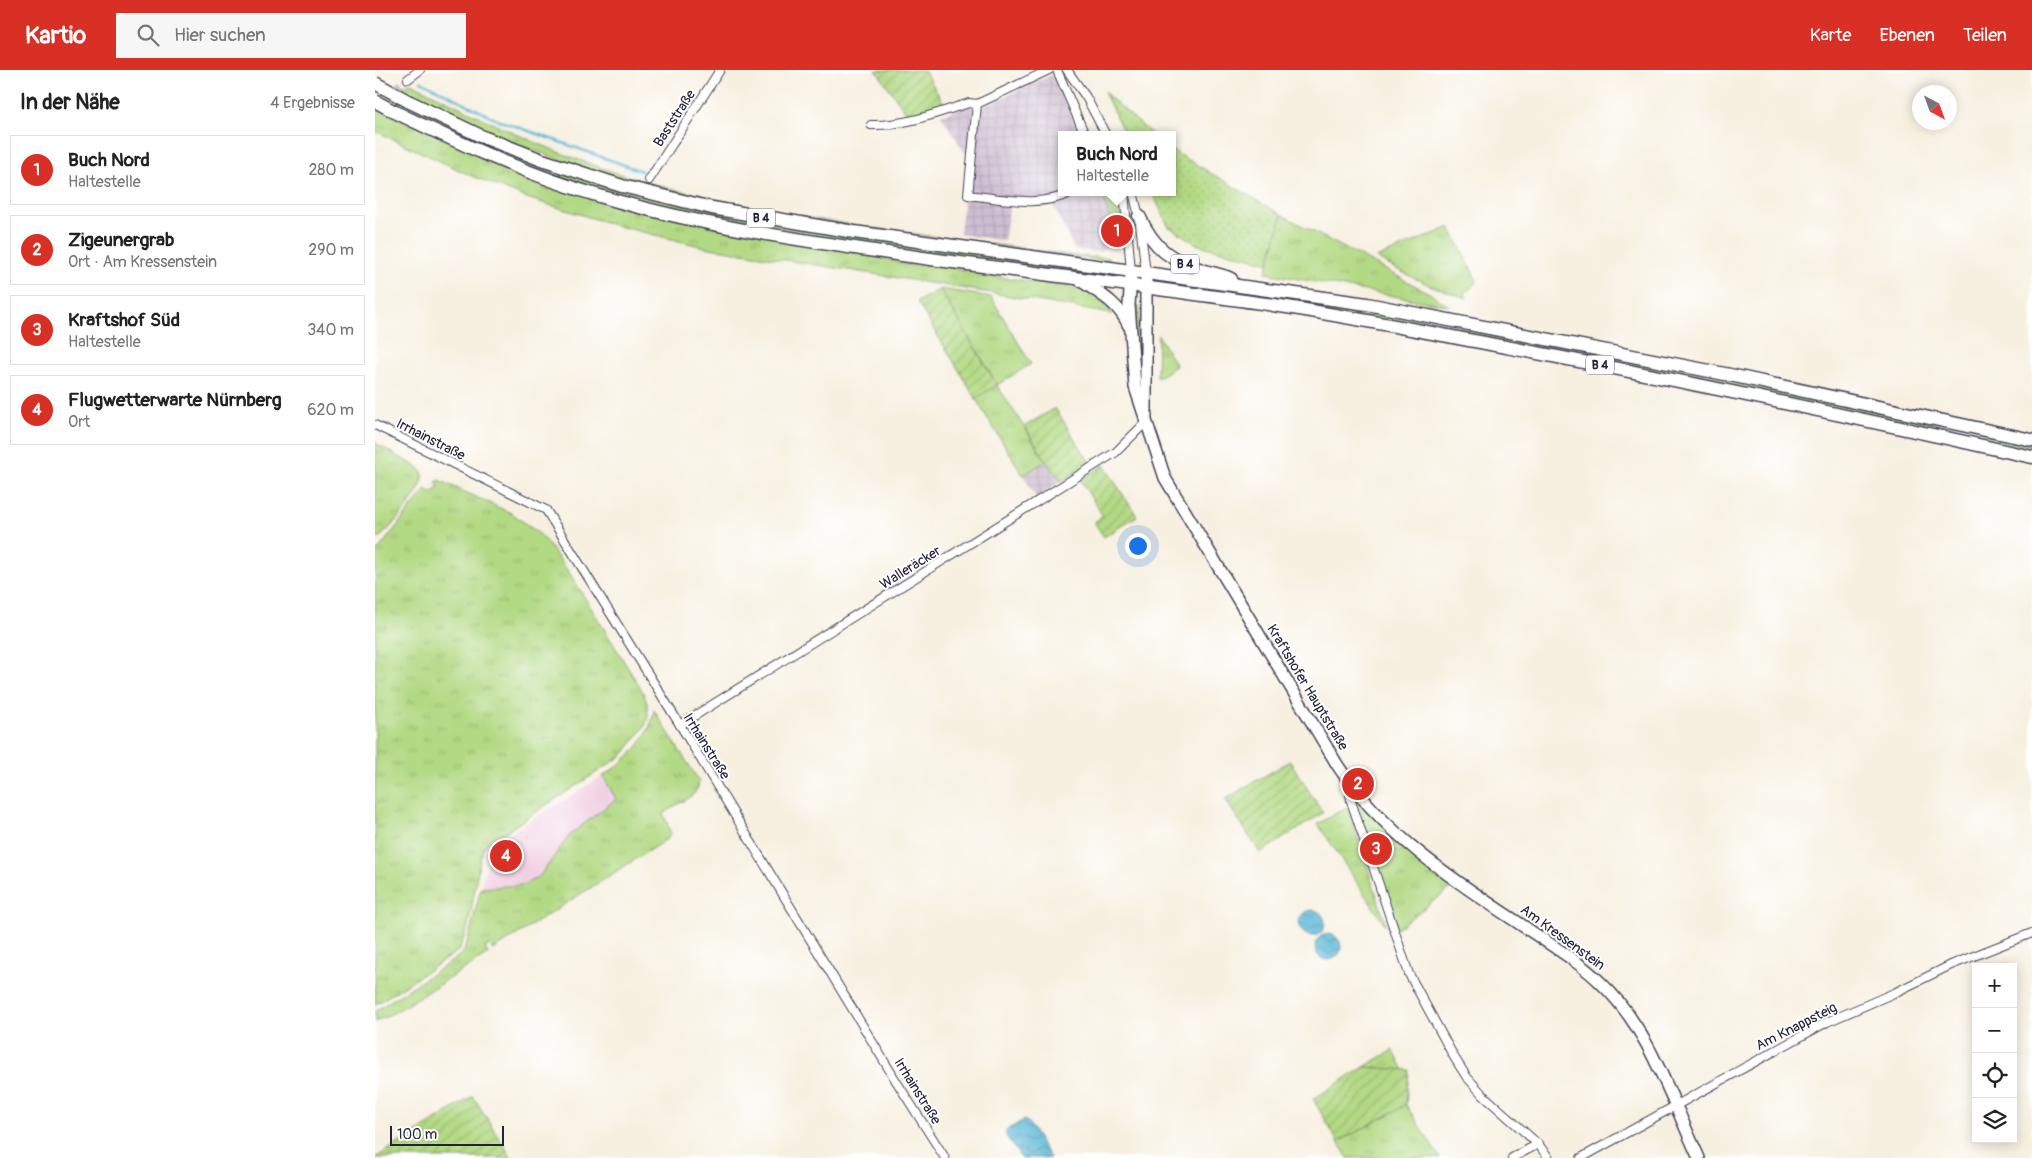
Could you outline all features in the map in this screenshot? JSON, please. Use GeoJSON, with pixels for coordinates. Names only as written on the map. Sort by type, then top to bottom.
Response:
{"type":"FeatureCollection","features":[{"type":"Feature","properties":{"kind":"main road","name":"B 4"},"geometry":{"type":"LineString","coordinates":[[375,83],[476,134],[541,160],[593,178],[677,201],[800,224],[1358,303],[1730,375],[2032,440]]}},
{"type":"Feature","properties":{"kind":"main road","name":"B 4"},"geometry":{"type":"LineString","coordinates":[[375,101],[452,140],[520,168],[603,197],[659,212],[751,232],[1285,307],[1371,321],[1671,379],[2032,456]]}},
{"type":"Feature","properties":{"kind":"main road","name":"B 4"},"geometry":{"type":"LineString","coordinates":[[1139,216],[1146,232],[1162,252],[1183,263],[1226,277],[1249,288]]}},
{"type":"Feature","properties":{"kind":"street"},"geometry":{"type":"LineString","coordinates":[[408,79],[421,70]]}},
{"type":"Feature","properties":{"kind":"street","name":"Baststraße"},"geometry":{"type":"LineString","coordinates":[[649,180],[720,70]]}},
{"type":"Feature","properties":{"kind":"street"},"geometry":{"type":"LineString","coordinates":[[871,125],[886,126],[908,122],[969,103],[977,104],[1049,70]]}},
{"type":"Feature","properties":{"kind":"street"},"geometry":{"type":"LineString","coordinates":[[1057,70],[1083,131]]}},
{"type":"Feature","properties":{"kind":"street"},"geometry":{"type":"LineString","coordinates":[[1067,70],[1086,97],[1104,131]]}},
{"type":"Feature","properties":{"kind":"street"},"geometry":{"type":"LineString","coordinates":[[977,104],[968,194],[1030,202],[1052,200],[1062,196]]}},
{"type":"Feature","properties":{"kind":"street"},"geometry":{"type":"LineString","coordinates":[[1124,196],[1131,271]]}},
{"type":"Feature","properties":{"kind":"street"},"geometry":{"type":"LineString","coordinates":[[1134,196],[1139,216],[1146,273]]}},
{"type":"Feature","properties":{"kind":"street","name":"Kraftshofer Hauptstraße"},"geometry":{"type":"LineString","coordinates":[[1131,271],[1131,330],[1135,387],[1159,465],[1172,493],[1278,664],[1338,766],[1353,786]]}},
{"type":"Feature","properties":{"kind":"street","name":"Kraftshofer Hauptstraße"},"geometry":{"type":"LineString","coordinates":[[1146,273],[1146,422]]}},
{"type":"Feature","properties":{"kind":"street"},"geometry":{"type":"LineString","coordinates":[[1078,279],[1112,302],[1123,315],[1131,330]]}},
{"type":"Feature","properties":{"kind":"street","name":"Walleräcker"},"geometry":{"type":"LineString","coordinates":[[680,725],[1116,452],[1146,422]]}},
{"type":"Feature","properties":{"kind":"street","name":"Irrhainstraße"},"geometry":{"type":"LineString","coordinates":[[375,425],[546,510],[945,1158]]}},
{"type":"Feature","properties":{"kind":"street"},"geometry":{"type":"LineString","coordinates":[[1353,786],[1350,794],[1351,800],[1409,974],[1466,1076],[1483,1095],[1538,1144],[1549,1158]]}},
{"type":"Feature","properties":{"kind":"street","name":"Am Kressenstein"},"geometry":{"type":"LineString","coordinates":[[1353,786],[1388,825],[1425,858],[1578,964],[1602,984],[1637,1027],[1699,1158]]}},
{"type":"Feature","properties":{"kind":"street","name":"Am Knappsteig"},"geometry":{"type":"LineString","coordinates":[[1581,1158],[1827,1022],[1894,993],[1951,965],[2032,933]]}},
{"type":"Feature","properties":{"kind":"street"},"geometry":{"type":"LineString","coordinates":[[1512,1158],[1538,1144]]}},
{"type":"Feature","properties":{"kind":"shaded area"},"geometry":{"type":"Polygon","coordinates":[[[1053,74],[1079,131],[1058,131],[1058,196],[1102,196],[1111,222],[1110,244],[1100,252],[1075,250],[1053,205],[1010,202],[1004,241],[960,234],[969,153],[965,153],[941,115],[969,106],[982,107],[1053,74]]]}},
{"type":"Feature","properties":{"kind":"shaded area"},"geometry":{"type":"Polygon","coordinates":[[[1046,461],[1062,481],[1036,498],[1023,475],[1046,461]]]}},
{"type":"Feature","properties":{"kind":"shaded area"},"geometry":{"type":"Polygon","coordinates":[[[603,776],[616,799],[570,835],[539,877],[522,885],[481,888],[490,849],[496,842],[603,776]]]}},
{"type":"Feature","properties":{"kind":"green space"},"geometry":{"type":"Polygon","coordinates":[[[876,70],[924,70],[946,107],[910,118],[876,70]]]}},
{"type":"Feature","properties":{"kind":"green space"},"geometry":{"type":"Polygon","coordinates":[[[409,83],[513,133],[565,154],[617,173],[673,189],[730,203],[846,224],[1078,256],[1109,258],[1109,262],[754,212],[606,177],[479,130],[411,97],[412,95],[401,89],[409,83]]]}},
{"type":"Feature","properties":{"kind":"green space"},"geometry":{"type":"Polygon","coordinates":[[[1104,92],[1148,131],[1123,131],[1104,92]]]}},
{"type":"Feature","properties":{"kind":"green space"},"geometry":{"type":"Polygon","coordinates":[[[394,98],[613,188],[1110,272],[1110,274],[1017,262],[945,256],[791,234],[691,215],[586,187],[489,151],[388,102],[394,98]]]}},
{"type":"Feature","properties":{"kind":"green space"},"geometry":{"type":"Polygon","coordinates":[[[375,108],[558,187],[875,255],[903,264],[925,265],[931,263],[1000,277],[1087,290],[1108,302],[1105,305],[1112,313],[704,247],[618,226],[527,198],[472,176],[375,131],[375,108]]]}},
{"type":"Feature","properties":{"kind":"green space"},"geometry":{"type":"Polygon","coordinates":[[[1176,152],[1282,215],[1269,263],[1198,245],[1168,226],[1154,196],[1176,196],[1176,152]]]}},
{"type":"Feature","properties":{"kind":"green space"},"geometry":{"type":"Polygon","coordinates":[[[1102,196],[1118,196],[1121,218],[1111,222],[1102,196]]]}},
{"type":"Feature","properties":{"kind":"green space"},"geometry":{"type":"Polygon","coordinates":[[[1282,215],[1431,294],[1449,306],[1266,273],[1282,215]]]}},
{"type":"Feature","properties":{"kind":"green space"},"geometry":{"type":"Polygon","coordinates":[[[1450,227],[1477,281],[1465,294],[1467,298],[1420,281],[1376,258],[1450,227]]]}},
{"type":"Feature","properties":{"kind":"green space"},"geometry":{"type":"Polygon","coordinates":[[[1166,283],[1248,295],[1335,303],[1656,364],[2032,444],[2032,451],[1167,286],[1166,283]]]}},
{"type":"Feature","properties":{"kind":"green space"},"geometry":{"type":"Polygon","coordinates":[[[940,289],[991,297],[1031,364],[997,385],[1046,461],[1023,475],[975,398],[997,384],[940,289]]]}},
{"type":"Feature","properties":{"kind":"green space"},"geometry":{"type":"Polygon","coordinates":[[[940,289],[997,385],[976,398],[917,302],[940,289]]]}},
{"type":"Feature","properties":{"kind":"green space"},"geometry":{"type":"Polygon","coordinates":[[[1134,306],[1139,306],[1140,377],[1134,306]]]}},
{"type":"Feature","properties":{"kind":"green space"},"geometry":{"type":"Polygon","coordinates":[[[1158,335],[1176,366],[1157,378],[1158,335]]]}},
{"type":"Feature","properties":{"kind":"green space"},"geometry":{"type":"Polygon","coordinates":[[[1055,408],[1091,464],[1062,481],[1046,461],[1025,426],[1055,408]]]}},
{"type":"Feature","properties":{"kind":"green space"},"geometry":{"type":"Polygon","coordinates":[[[375,443],[419,468],[423,477],[417,493],[398,519],[379,538],[375,534],[375,443]]]}},
{"type":"Feature","properties":{"kind":"green space"},"geometry":{"type":"Polygon","coordinates":[[[1104,465],[1137,516],[1104,537],[1094,522],[1103,516],[1080,480],[1104,465]]]}},
{"type":"Feature","properties":{"kind":"green space"},"geometry":{"type":"Polygon","coordinates":[[[439,480],[513,514],[542,536],[570,574],[643,692],[647,703],[648,717],[645,726],[623,755],[484,846],[468,926],[458,951],[375,1005],[375,554],[426,489],[430,493],[439,488],[436,482],[439,480]]]}},
{"type":"Feature","properties":{"kind":"green space"},"geometry":{"type":"Polygon","coordinates":[[[654,710],[699,781],[695,793],[664,815],[671,834],[667,839],[493,950],[490,945],[485,948],[488,954],[397,1011],[375,1022],[375,1011],[455,959],[464,951],[481,888],[522,885],[539,877],[570,835],[616,799],[603,776],[621,763],[636,748],[648,730],[654,710]]]}},
{"type":"Feature","properties":{"kind":"green space"},"geometry":{"type":"Polygon","coordinates":[[[1290,761],[1323,813],[1260,853],[1225,799],[1290,761]]]}},
{"type":"Feature","properties":{"kind":"green space"},"geometry":{"type":"Polygon","coordinates":[[[1359,799],[1404,845],[1454,886],[1396,929],[1356,800],[1359,799]]]}},
{"type":"Feature","properties":{"kind":"green space"},"geometry":{"type":"Polygon","coordinates":[[[1348,806],[1387,928],[1318,824],[1348,806]]]}},
{"type":"Feature","properties":{"kind":"green space"},"geometry":{"type":"Polygon","coordinates":[[[1393,1050],[1404,1070],[1364,1067],[1393,1050]]]}},
{"type":"Feature","properties":{"kind":"green space"},"geometry":{"type":"Polygon","coordinates":[[[1364,1067],[1409,1070],[1406,1105],[1338,1142],[1313,1099],[1364,1067]]]}},
{"type":"Feature","properties":{"kind":"green space"},"geometry":{"type":"Polygon","coordinates":[[[473,1096],[511,1157],[375,1158],[473,1096]]]}},
{"type":"Feature","properties":{"kind":"green space"},"geometry":{"type":"Polygon","coordinates":[[[1406,1105],[1440,1158],[1348,1158],[1338,1142],[1406,1105]]]}},
{"type":"Feature","properties":{"kind":"water"},"geometry":{"type":"Polygon","coordinates":[[[1312,910],[1321,914],[1325,923],[1321,932],[1312,936],[1303,932],[1299,923],[1303,914],[1312,910]]]}},
{"type":"Feature","properties":{"kind":"water"},"geometry":{"type":"Polygon","coordinates":[[[1328,934],[1337,938],[1341,947],[1337,956],[1328,960],[1319,956],[1315,947],[1319,938],[1328,934]]]}},
{"type":"Feature","properties":{"kind":"water"},"geometry":{"type":"Polygon","coordinates":[[[1023,1120],[1028,1122],[1050,1158],[1021,1158],[1006,1136],[1006,1131],[1023,1120]]]}},
{"type":"Feature","properties":{"kind":"waterway"},"geometry":{"type":"LineString","coordinates":[[421,81],[498,120],[644,172]]}},
{"type":"Feature","properties":{"kind":"tunnel"},"geometry":{"type":"LineString","coordinates":[[375,103],[408,79]]}},
{"type":"Feature","properties":{"kind":"place","name":"Buch Nord"},"geometry":{"type":"Point","coordinates":[1117,231]}},
{"type":"Feature","properties":{"kind":"place","name":"Zigeunergrab"},"geometry":{"type":"Point","coordinates":[1358,784]}},
{"type":"Feature","properties":{"kind":"place","name":"Kraftshof Süd"},"geometry":{"type":"Point","coordinates":[1376,849]}},
{"type":"Feature","properties":{"kind":"place","name":"Flugwetterwarte Nürnberg"},"geometry":{"type":"Point","coordinates":[506,856]}}]}
